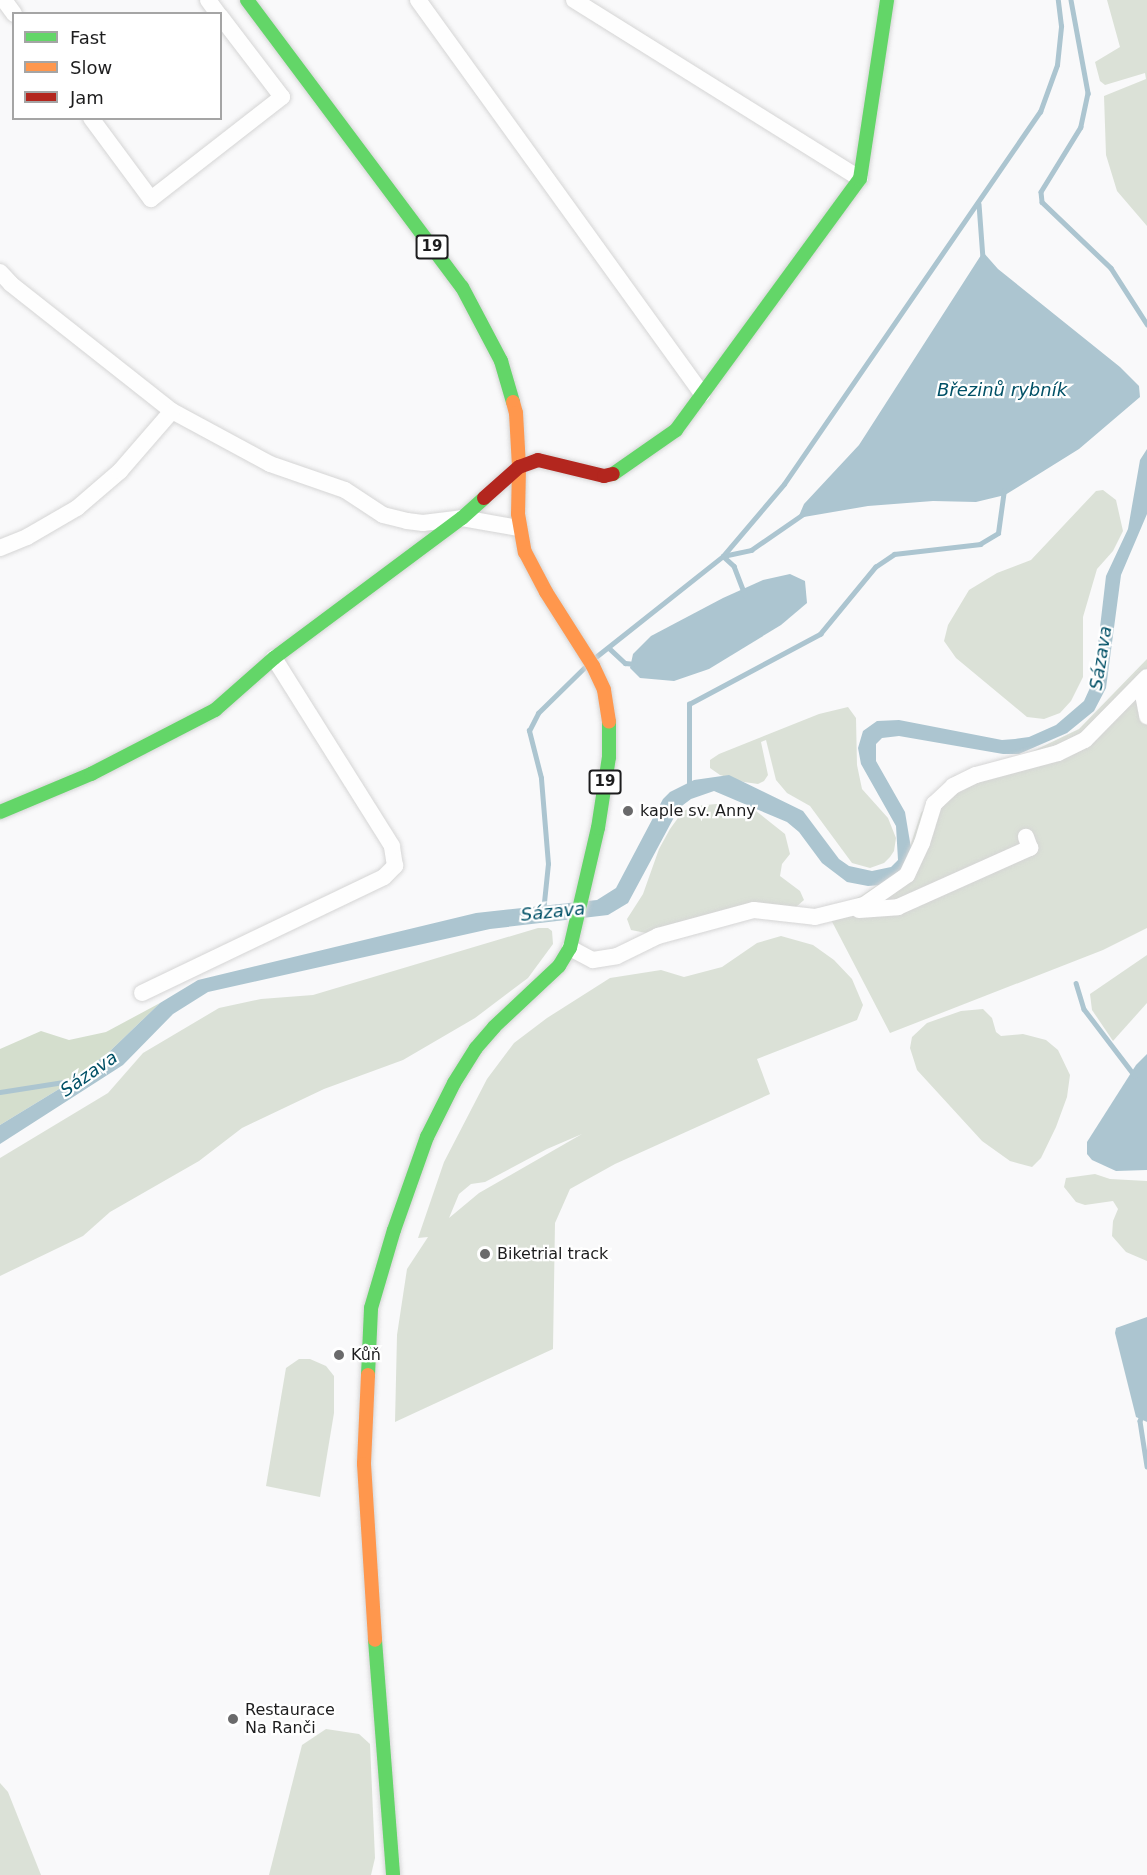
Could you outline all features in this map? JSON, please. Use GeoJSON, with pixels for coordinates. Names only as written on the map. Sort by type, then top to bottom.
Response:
{"type":"FeatureCollection","features":[{"type":"Feature","properties":{"kind":"main road","name":"19"},"geometry":{"type":"LineString","coordinates":[[247,0],[462,287],[504,370],[516,413],[519,528],[525,552],[546,592],[591,662],[604,690],[609,719],[609,757],[584,898],[570,948],[559,966],[494,1027],[476,1048],[454,1083],[427,1137],[394,1230],[371,1308],[364,1487],[393,1875]]}},
{"type":"Feature","properties":{"kind":"main road"},"geometry":{"type":"LineString","coordinates":[[0,812],[91,774],[215,710],[274,658],[462,518],[519,467],[538,460],[604,476],[612,474],[675,430],[860,179],[887,0]]}},
{"type":"Feature","properties":{"kind":"street"},"geometry":{"type":"LineString","coordinates":[[418,0],[702,394]]}},
{"type":"Feature","properties":{"kind":"street"},"geometry":{"type":"LineString","coordinates":[[576,0],[860,179]]}},
{"type":"Feature","properties":{"kind":"street"},"geometry":{"type":"LineString","coordinates":[[92,120],[151,199],[282,97],[222,19]]}},
{"type":"Feature","properties":{"kind":"street"},"geometry":{"type":"LineString","coordinates":[[0,272],[11,284],[172,411],[270,464],[345,490],[383,515],[423,524],[462,518],[519,528]]}},
{"type":"Feature","properties":{"kind":"street"},"geometry":{"type":"LineString","coordinates":[[0,548],[27,537],[77,507],[120,471],[172,411]]}},
{"type":"Feature","properties":{"kind":"street"},"geometry":{"type":"LineString","coordinates":[[142,993],[384,877],[395,866],[392,846],[274,658]]}},
{"type":"Feature","properties":{"kind":"street"},"geometry":{"type":"LineString","coordinates":[[1144,681],[1147,716]]}},
{"type":"Feature","properties":{"kind":"street"},"geometry":{"type":"LineString","coordinates":[[849,911],[864,905],[908,875],[922,843],[934,804],[953,786],[976,775],[1058,753],[1085,740],[1144,681]]}},
{"type":"Feature","properties":{"kind":"street"},"geometry":{"type":"LineString","coordinates":[[570,948],[593,960],[617,956],[658,936],[754,910],[815,917],[898,906],[1030,848],[1026,837]]}},
{"type":"Feature","properties":{"kind":"shaded area"},"geometry":{"type":"Polygon","coordinates":[[[1107,0],[1147,0],[1147,226],[1117,191],[1106,155],[1104,96],[1146,79],[1145,73],[1105,85],[1100,81],[1095,62],[1120,47],[1107,0]]]}},
{"type":"Feature","properties":{"kind":"shaded area"},"geometry":{"type":"Polygon","coordinates":[[[1103,490],[1116,500],[1123,531],[1113,551],[1097,569],[1083,617],[1083,677],[1071,701],[1060,713],[1044,719],[1027,717],[956,658],[944,641],[948,625],[969,590],[997,573],[1031,560],[1096,491],[1103,490]]]}},
{"type":"Feature","properties":{"kind":"shaded area"},"geometry":{"type":"Polygon","coordinates":[[[1147,659],[1147,928],[1103,950],[890,1033],[827,912],[861,896],[903,868],[921,813],[954,776],[1031,752],[1079,729],[1147,659]]]}},
{"type":"Feature","properties":{"kind":"shaded area"},"geometry":{"type":"Polygon","coordinates":[[[848,707],[856,718],[857,765],[862,789],[888,818],[896,838],[894,851],[890,857],[884,863],[870,868],[852,863],[810,806],[787,793],[776,780],[766,740],[761,742],[768,775],[758,784],[720,775],[710,768],[710,760],[719,754],[819,714],[848,707]]]}},
{"type":"Feature","properties":{"kind":"shaded area"},"geometry":{"type":"Polygon","coordinates":[[[716,804],[756,811],[785,834],[790,854],[782,864],[780,876],[800,891],[804,900],[796,907],[646,933],[631,930],[627,919],[643,894],[659,849],[670,829],[683,811],[696,806],[716,804]]]}},
{"type":"Feature","properties":{"kind":"shaded area"},"geometry":{"type":"Polygon","coordinates":[[[538,928],[548,928],[552,931],[553,944],[528,978],[475,1018],[403,1060],[324,1089],[242,1128],[199,1161],[110,1212],[83,1236],[0,1276],[0,1158],[108,1093],[143,1053],[219,1008],[261,999],[313,995],[538,928]]]}},
{"type":"Feature","properties":{"kind":"shaded area"},"geometry":{"type":"Polygon","coordinates":[[[781,936],[813,945],[834,960],[852,979],[863,1005],[857,1020],[757,1059],[770,1094],[615,1164],[570,1189],[555,1223],[553,1349],[395,1422],[397,1335],[407,1269],[428,1237],[418,1238],[444,1162],[487,1079],[514,1043],[547,1018],[610,978],[661,970],[684,977],[722,967],[757,943],[781,936]],[[582,1134],[547,1149],[485,1182],[471,1184],[459,1194],[449,1218],[479,1193],[582,1134]]]}},
{"type":"Feature","properties":{"kind":"shaded area"},"geometry":{"type":"Polygon","coordinates":[[[1147,955],[1147,1003],[1113,1041],[1092,1010],[1090,994],[1147,955]]]}},
{"type":"Feature","properties":{"kind":"shaded area"},"geometry":{"type":"Polygon","coordinates":[[[983,1009],[992,1018],[996,1032],[1001,1036],[1023,1034],[1046,1040],[1058,1050],[1070,1075],[1067,1097],[1056,1127],[1041,1158],[1032,1167],[1010,1161],[982,1141],[917,1070],[910,1048],[912,1037],[927,1023],[961,1011],[983,1009]]]}},
{"type":"Feature","properties":{"kind":"shaded area"},"geometry":{"type":"Polygon","coordinates":[[[1095,1174],[1110,1179],[1147,1181],[1147,1261],[1126,1252],[1112,1236],[1113,1221],[1118,1209],[1113,1201],[1085,1205],[1076,1202],[1064,1187],[1066,1178],[1095,1174]]]}},
{"type":"Feature","properties":{"kind":"shaded area"},"geometry":{"type":"Polygon","coordinates":[[[299,1359],[310,1359],[326,1366],[334,1376],[334,1413],[320,1497],[266,1486],[286,1368],[299,1359]]]}},
{"type":"Feature","properties":{"kind":"shaded area"},"geometry":{"type":"Polygon","coordinates":[[[326,1729],[359,1734],[370,1744],[375,1858],[371,1875],[269,1875],[302,1745],[326,1729]]]}},
{"type":"Feature","properties":{"kind":"shaded area"},"geometry":{"type":"Polygon","coordinates":[[[0,1783],[8,1792],[41,1875],[0,1875],[0,1783]]]}},
{"type":"Feature","properties":{"kind":"green space"},"geometry":{"type":"Polygon","coordinates":[[[160,1003],[108,1053],[64,1086],[0,1125],[0,1049],[41,1031],[69,1040],[106,1032],[160,1003]]]}},
{"type":"Feature","properties":{"kind":"water","name":"Březinů rybník"},"geometry":{"type":"Polygon","coordinates":[[[983,252],[998,269],[1120,367],[1139,386],[1140,397],[1079,449],[1005,495],[976,502],[933,501],[868,506],[798,518],[804,504],[859,445],[983,252]]]}},
{"type":"Feature","properties":{"kind":"water","name":"Sázava"},"geometry":{"type":"Polygon","coordinates":[[[1147,449],[1147,514],[1121,575],[1106,688],[1094,711],[1067,733],[1019,754],[1003,754],[899,736],[882,738],[876,744],[876,761],[905,812],[912,854],[910,863],[881,885],[868,886],[847,882],[822,863],[799,832],[787,822],[714,791],[691,799],[679,808],[628,903],[608,915],[490,929],[208,992],[173,1014],[123,1065],[0,1144],[0,1125],[64,1086],[108,1053],[160,1003],[198,980],[476,913],[597,900],[616,888],[663,799],[670,792],[694,780],[729,775],[803,811],[839,859],[849,866],[872,871],[891,867],[898,860],[896,826],[861,764],[858,748],[863,731],[877,721],[899,720],[1002,740],[1015,739],[1029,737],[1056,725],[1084,701],[1094,679],[1106,576],[1128,529],[1140,460],[1147,449]]]}},
{"type":"Feature","properties":{"kind":"water"},"geometry":{"type":"Polygon","coordinates":[[[790,574],[805,581],[807,603],[781,625],[709,669],[674,681],[640,678],[630,668],[633,654],[651,636],[763,580],[790,574]]]}},
{"type":"Feature","properties":{"kind":"water"},"geometry":{"type":"Polygon","coordinates":[[[1147,1054],[1147,1170],[1116,1171],[1092,1160],[1087,1154],[1087,1142],[1136,1065],[1147,1054]]]}},
{"type":"Feature","properties":{"kind":"water"},"geometry":{"type":"Polygon","coordinates":[[[1147,1317],[1147,1422],[1136,1417],[1115,1333],[1116,1328],[1147,1317]]]}},
{"type":"Feature","properties":{"kind":"waterway"},"geometry":{"type":"LineString","coordinates":[[597,656],[723,556],[784,484],[1040,112],[1057,65],[1061,26],[1058,0]]}},
{"type":"Feature","properties":{"kind":"waterway"},"geometry":{"type":"LineString","coordinates":[[1071,0],[1088,93],[1081,127],[1041,192],[1042,202],[1111,268],[1147,324]]}},
{"type":"Feature","properties":{"kind":"waterway"},"geometry":{"type":"LineString","coordinates":[[979,204],[983,259]]}},
{"type":"Feature","properties":{"kind":"waterway"},"geometry":{"type":"LineString","coordinates":[[689,788],[689,704],[820,634],[875,567],[894,554],[980,544],[998,533],[1004,490]]}},
{"type":"Feature","properties":{"kind":"waterway"},"geometry":{"type":"LineString","coordinates":[[723,556],[751,550],[802,515]]}},
{"type":"Feature","properties":{"kind":"waterway"},"geometry":{"type":"LineString","coordinates":[[723,556],[734,566],[745,595]]}},
{"type":"Feature","properties":{"kind":"waterway"},"geometry":{"type":"LineString","coordinates":[[609,648],[625,663],[635,664]]}},
{"type":"Feature","properties":{"kind":"waterway","name":"Sázava"},"geometry":{"type":"LineString","coordinates":[[543,912],[548,864],[541,778],[529,731],[538,713],[584,668]]}},
{"type":"Feature","properties":{"kind":"waterway"},"geometry":{"type":"LineString","coordinates":[[1076,983],[1084,1009],[1135,1076]]}},
{"type":"Feature","properties":{"kind":"waterway","name":"Sázava"},"geometry":{"type":"LineString","coordinates":[[0,1092],[63,1082],[72,1084]]}},
{"type":"Feature","properties":{"kind":"waterway"},"geometry":{"type":"LineString","coordinates":[[1142,1416],[1140,1421],[1147,1466]]}},
{"type":"Feature","properties":{"kind":"traffic: fast"},"geometry":{"type":"LineString","coordinates":[[247,0],[462,287],[501,361],[513,402]]}},
{"type":"Feature","properties":{"kind":"traffic: fast"},"geometry":{"type":"LineString","coordinates":[[613,474],[676,430],[860,179],[887,0]]}},
{"type":"Feature","properties":{"kind":"traffic: fast"},"geometry":{"type":"LineString","coordinates":[[0,812],[91,774],[215,710],[274,658],[462,518],[484,498]]}},
{"type":"Feature","properties":{"kind":"traffic: fast"},"geometry":{"type":"LineString","coordinates":[[368,1375],[371,1308],[394,1230],[427,1137],[454,1083],[476,1048],[494,1027],[559,966],[570,948],[598,828],[609,757],[609,722]]}},
{"type":"Feature","properties":{"kind":"traffic: fast"},"geometry":{"type":"LineString","coordinates":[[375,1640],[393,1875]]}},
{"type":"Feature","properties":{"kind":"traffic: slow"},"geometry":{"type":"LineString","coordinates":[[513,402],[516,413],[519,467],[518,514],[525,552],[546,592],[593,666],[604,690],[609,722]]}},
{"type":"Feature","properties":{"kind":"traffic: slow"},"geometry":{"type":"LineString","coordinates":[[368,1375],[364,1464],[375,1640]]}},
{"type":"Feature","properties":{"kind":"traffic: jam"},"geometry":{"type":"LineString","coordinates":[[484,498],[519,467],[538,460],[604,476],[613,474]]}},
{"type":"Feature","properties":{"kind":"place","name":"kaple sv. Anny"},"geometry":{"type":"Point","coordinates":[628,811]}},
{"type":"Feature","properties":{"kind":"place","name":"Biketrial track"},"geometry":{"type":"Point","coordinates":[485,1254]}},
{"type":"Feature","properties":{"kind":"place","name":"Kůň"},"geometry":{"type":"Point","coordinates":[339,1355]}},
{"type":"Feature","properties":{"kind":"place","name":"Restaurace Na Ranči"},"geometry":{"type":"Point","coordinates":[233,1719]}}]}
